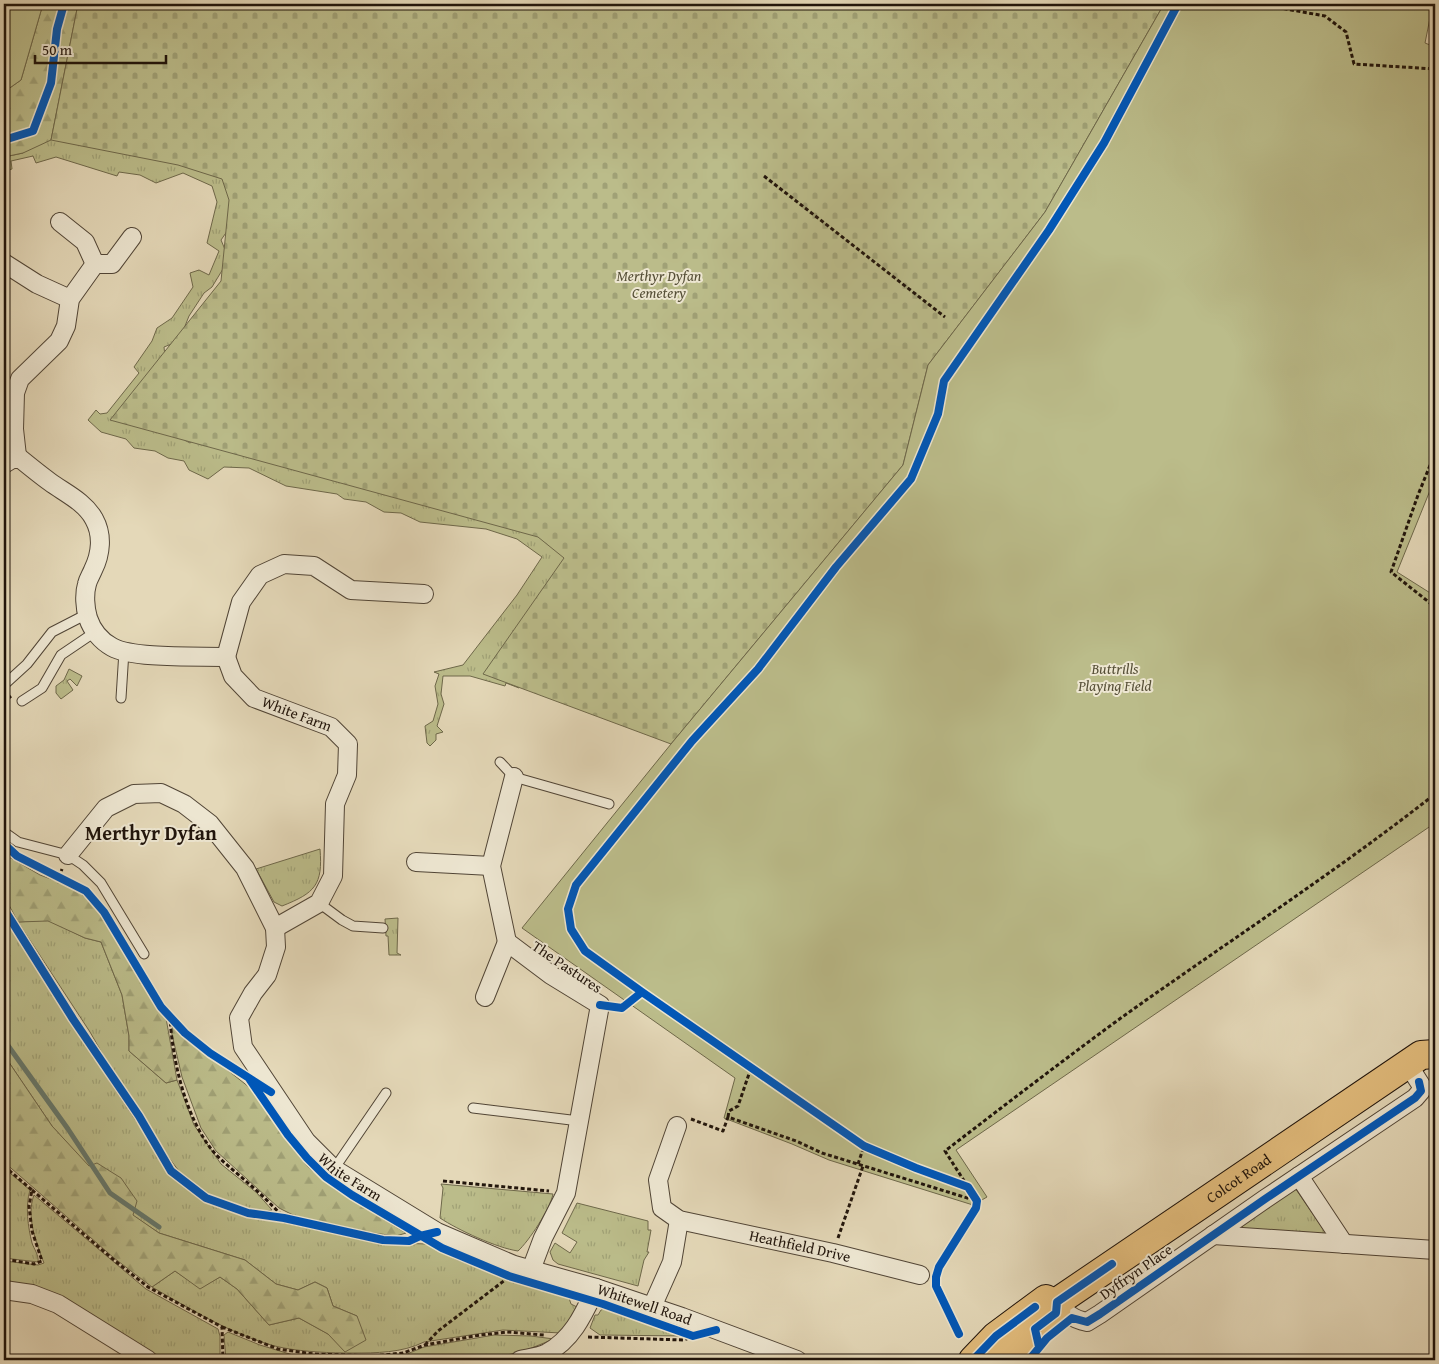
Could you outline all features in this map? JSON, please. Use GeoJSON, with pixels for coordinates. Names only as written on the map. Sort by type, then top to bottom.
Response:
{"type":"FeatureCollection","features":[{"type":"Feature","properties":{"kind":"main road","name":"Colcot Road"},"geometry":{"type":"LineString","coordinates":[[973,1360],[996,1336],[1046,1299],[1057,1302],[1425,1051]]}},
{"type":"Feature","properties":{"kind":"main road","name":"Colcot Road"},"geometry":{"type":"LineString","coordinates":[[1005,1360],[1024,1340],[1056,1312],[1057,1302]]}},
{"type":"Feature","properties":{"kind":"street"},"geometry":{"type":"LineString","coordinates":[[60,222],[85,242],[95,264]]}},
{"type":"Feature","properties":{"kind":"street"},"geometry":{"type":"LineString","coordinates":[[95,264],[112,264],[132,237]]}},
{"type":"Feature","properties":{"kind":"street"},"geometry":{"type":"LineString","coordinates":[[4,264],[37,284],[70,299]]}},
{"type":"Feature","properties":{"kind":"street"},"geometry":{"type":"LineString","coordinates":[[95,264],[70,299],[66,326],[59,341],[20,378],[15,393],[11,460],[75,499],[93,518],[100,535],[100,550],[87,584],[85,601],[87,614],[95,632],[112,646],[124,651],[144,654],[226,657],[241,602],[260,575],[284,564],[314,566],[351,590],[424,594]]}},
{"type":"Feature","properties":{"kind":"street","name":"White Farm"},"geometry":{"type":"LineString","coordinates":[[226,657],[233,676],[254,698],[331,727],[348,744],[347,775],[335,804],[333,876],[318,903]]}},
{"type":"Feature","properties":{"kind":"street"},"geometry":{"type":"LineString","coordinates":[[485,998],[507,942],[491,866],[514,777]]}},
{"type":"Feature","properties":{"kind":"street","name":"White Farm"},"geometry":{"type":"LineString","coordinates":[[68,855],[106,808],[134,794],[161,794],[184,804],[210,824],[245,868],[275,928],[276,947],[267,975],[252,993],[238,1018],[242,1047],[306,1141],[334,1170],[437,1232],[476,1250],[531,1270],[596,1288]]}},
{"type":"Feature","properties":{"kind":"street"},"geometry":{"type":"LineString","coordinates":[[416,862],[491,866]]}},
{"type":"Feature","properties":{"kind":"street"},"geometry":{"type":"LineString","coordinates":[[275,928],[318,903]]}},
{"type":"Feature","properties":{"kind":"street","name":"The Pastures"},"geometry":{"type":"LineString","coordinates":[[507,942],[551,975],[600,1005],[566,1193],[543,1238],[531,1270]]}},
{"type":"Feature","properties":{"kind":"street","name":"Dyffryn Place"},"geometry":{"type":"LineString","coordinates":[[1057,1302],[1072,1318],[1087,1322],[1416,1098],[1421,1092],[1420,1085],[1425,1051]]}},
{"type":"Feature","properties":{"kind":"street"},"geometry":{"type":"LineString","coordinates":[[652,1307],[672,1262],[679,1220],[662,1208],[658,1180],[677,1126]]}},
{"type":"Feature","properties":{"kind":"street"},"geometry":{"type":"LineString","coordinates":[[1299,1176],[1344,1244]]}},
{"type":"Feature","properties":{"kind":"street","name":"Heathfield Drive"},"geometry":{"type":"LineString","coordinates":[[679,1220],[833,1253],[920,1275]]}},
{"type":"Feature","properties":{"kind":"street"},"geometry":{"type":"LineString","coordinates":[[1213,1236],[1435,1250]]}},
{"type":"Feature","properties":{"kind":"street","name":"Whitewell Road"},"geometry":{"type":"LineString","coordinates":[[520,1360],[546,1353],[567,1337],[580,1322],[596,1288],[798,1360]]}},
{"type":"Feature","properties":{"kind":"street"},"geometry":{"type":"LineString","coordinates":[[4,1290],[32,1294],[58,1304],[148,1360]]}},
{"type":"Feature","properties":{"kind":"lane"},"geometry":{"type":"LineString","coordinates":[[4,685],[27,664],[52,632],[87,614]]}},
{"type":"Feature","properties":{"kind":"lane"},"geometry":{"type":"LineString","coordinates":[[22,700],[42,688],[61,655],[95,632]]}},
{"type":"Feature","properties":{"kind":"lane"},"geometry":{"type":"LineString","coordinates":[[121,698],[124,651]]}},
{"type":"Feature","properties":{"kind":"lane"},"geometry":{"type":"LineString","coordinates":[[500,762],[514,777],[609,804]]}},
{"type":"Feature","properties":{"kind":"lane"},"geometry":{"type":"LineString","coordinates":[[4,832],[18,842],[68,855],[83,865],[101,883],[144,954]]}},
{"type":"Feature","properties":{"kind":"lane"},"geometry":{"type":"LineString","coordinates":[[318,903],[353,926],[383,928]]}},
{"type":"Feature","properties":{"kind":"lane"},"geometry":{"type":"LineString","coordinates":[[334,1170],[386,1093]]}},
{"type":"Feature","properties":{"kind":"lane"},"geometry":{"type":"LineString","coordinates":[[473,1108],[579,1121]]}},
{"type":"Feature","properties":{"kind":"path"},"geometry":{"type":"LineString","coordinates":[[1258,4],[1326,16],[1346,32],[1354,64],[1435,69]]}},
{"type":"Feature","properties":{"kind":"path"},"geometry":{"type":"LineString","coordinates":[[764,176],[945,317]]}},
{"type":"Feature","properties":{"kind":"path"},"geometry":{"type":"LineString","coordinates":[[1435,453],[1391,572],[1435,607]]}},
{"type":"Feature","properties":{"kind":"path"},"geometry":{"type":"LineString","coordinates":[[976,1205],[968,1187],[945,1151],[1115,1023],[1295,897],[1435,794]]}},
{"type":"Feature","properties":{"kind":"path"},"geometry":{"type":"LineString","coordinates":[[53,875],[66,881]]}},
{"type":"Feature","properties":{"kind":"path"},"geometry":{"type":"LineString","coordinates":[[167,1014],[180,1028]]}},
{"type":"Feature","properties":{"kind":"path"},"geometry":{"type":"LineString","coordinates":[[167,1014],[177,1068],[186,1099],[206,1142],[222,1160],[284,1218]]}},
{"type":"Feature","properties":{"kind":"path"},"geometry":{"type":"LineString","coordinates":[[744,1063],[759,1074]]}},
{"type":"Feature","properties":{"kind":"path"},"geometry":{"type":"LineString","coordinates":[[677,1126],[682,1120],[689,1118],[723,1131],[729,1111],[738,1106],[751,1068]]}},
{"type":"Feature","properties":{"kind":"path"},"geometry":{"type":"LineString","coordinates":[[728,1117],[796,1141],[822,1153],[976,1205]]}},
{"type":"Feature","properties":{"kind":"path"},"geometry":{"type":"LineString","coordinates":[[857,1141],[873,1150]]}},
{"type":"Feature","properties":{"kind":"path"},"geometry":{"type":"LineString","coordinates":[[858,1164],[864,1146]]}},
{"type":"Feature","properties":{"kind":"path"},"geometry":{"type":"LineString","coordinates":[[4,1166],[115,1262],[148,1287],[222,1327],[278,1349],[314,1354],[373,1356],[403,1353],[425,1345],[507,1332],[567,1337],[683,1340],[716,1330]]}},
{"type":"Feature","properties":{"kind":"path"},"geometry":{"type":"LineString","coordinates":[[833,1253],[863,1166]]}},
{"type":"Feature","properties":{"kind":"path"},"geometry":{"type":"LineString","coordinates":[[443,1181],[566,1193]]}},
{"type":"Feature","properties":{"kind":"path"},"geometry":{"type":"LineString","coordinates":[[959,1184],[968,1187]]}},
{"type":"Feature","properties":{"kind":"path"},"geometry":{"type":"LineString","coordinates":[[4,1259],[34,1264],[42,1262],[32,1231],[28,1206],[32,1190]]}},
{"type":"Feature","properties":{"kind":"path"},"geometry":{"type":"LineString","coordinates":[[266,1215],[293,1220]]}},
{"type":"Feature","properties":{"kind":"path"},"geometry":{"type":"LineString","coordinates":[[425,1345],[438,1332],[509,1276],[500,1272]]}},
{"type":"Feature","properties":{"kind":"path"},"geometry":{"type":"LineString","coordinates":[[222,1327],[223,1360]]}},
{"type":"Feature","properties":{"kind":"path"},"geometry":{"type":"LineString","coordinates":[[676,1330],[693,1336]]}},
{"type":"Feature","properties":{"kind":"green space"},"geometry":{"type":"Polygon","coordinates":[[[4,4],[43,4],[21,80],[4,92],[4,4]]]}},
{"type":"Feature","properties":{"kind":"green space"},"geometry":{"type":"Polygon","coordinates":[[[43,4],[78,4],[51,140],[23,153],[4,157],[4,92],[21,80],[43,4]]]}},
{"type":"Feature","properties":{"kind":"green space","name":"Merthyr Dyfan Cemetery"},"geometry":{"type":"Polygon","coordinates":[[[78,4],[1164,4],[1045,212],[928,365],[903,465],[671,744],[483,674],[564,558],[538,537],[110,420],[221,281],[229,200],[222,179],[178,165],[51,140],[78,4]]]}},
{"type":"Feature","properties":{"kind":"green space","name":"Buttrills Playing Field"},"geometry":{"type":"Polygon","coordinates":[[[1164,4],[1428,4],[1431,13],[1425,43],[1435,47],[1435,481],[1397,572],[1435,596],[1435,823],[956,1150],[987,1197],[973,1205],[829,1160],[724,1118],[735,1078],[522,928],[671,744],[903,465],[928,365],[1045,212],[1164,4]]]}},
{"type":"Feature","properties":{"kind":"green space"},"geometry":{"type":"Polygon","coordinates":[[[54,123],[228,173],[232,224],[221,240],[229,259],[212,287],[204,293],[189,316],[179,341],[164,347],[173,434],[190,443],[199,437],[504,513],[570,556],[519,679],[519,688],[506,683],[505,686],[470,676],[443,676],[441,694],[444,704],[437,726],[443,732],[436,734],[436,740],[430,746],[427,743],[425,726],[433,721],[438,704],[435,686],[439,674],[434,672],[463,665],[517,595],[542,557],[517,539],[486,529],[420,522],[401,513],[384,512],[366,502],[344,499],[337,494],[286,486],[249,468],[224,467],[208,479],[189,470],[184,461],[168,458],[155,451],[134,448],[126,439],[101,432],[88,420],[96,410],[100,414],[107,413],[139,373],[134,367],[152,341],[157,328],[172,318],[193,287],[190,273],[199,270],[209,275],[219,251],[207,243],[217,202],[212,186],[183,173],[156,183],[140,175],[119,172],[117,176],[56,157],[36,163],[33,156],[11,161],[12,169],[4,171],[4,157],[23,153],[54,123]]]}},
{"type":"Feature","properties":{"kind":"green space"},"geometry":{"type":"Polygon","coordinates":[[[69,669],[82,676],[77,686],[70,679],[67,681],[73,690],[61,699],[56,693],[56,686],[64,680],[69,669]]]}},
{"type":"Feature","properties":{"kind":"green space"},"geometry":{"type":"Polygon","coordinates":[[[320,849],[321,861],[318,879],[309,892],[282,906],[274,902],[256,869],[320,849]]]}},
{"type":"Feature","properties":{"kind":"green space"},"geometry":{"type":"Polygon","coordinates":[[[4,854],[40,875],[70,886],[92,902],[117,933],[142,982],[166,1018],[177,1080],[166,1083],[129,1051],[129,1036],[122,995],[101,942],[85,938],[48,921],[18,922],[4,896],[4,854]]]}},
{"type":"Feature","properties":{"kind":"green space"},"geometry":{"type":"Polygon","coordinates":[[[4,917],[8,919],[81,1032],[110,1082],[167,1167],[187,1188],[211,1204],[244,1214],[355,1238],[393,1243],[427,1244],[458,1260],[490,1272],[566,1294],[571,1304],[577,1307],[561,1333],[503,1330],[424,1342],[416,1346],[380,1352],[335,1353],[301,1350],[268,1344],[233,1331],[152,1287],[175,1271],[200,1288],[220,1277],[237,1289],[269,1325],[299,1318],[328,1334],[345,1351],[357,1316],[333,1306],[327,1288],[315,1282],[298,1290],[276,1284],[245,1260],[159,1233],[132,1215],[52,1126],[4,1055],[4,917]]]}},
{"type":"Feature","properties":{"kind":"green space"},"geometry":{"type":"Polygon","coordinates":[[[398,918],[397,953],[401,955],[389,955],[385,919],[398,918]]]}},
{"type":"Feature","properties":{"kind":"green space"},"geometry":{"type":"Polygon","coordinates":[[[48,920],[85,938],[101,942],[122,995],[129,1036],[129,1051],[166,1083],[177,1080],[194,1125],[221,1164],[257,1193],[272,1210],[261,1212],[214,1198],[181,1174],[122,1088],[90,1032],[18,922],[48,920]]]}},
{"type":"Feature","properties":{"kind":"green space"},"geometry":{"type":"Polygon","coordinates":[[[173,1027],[254,1091],[286,1140],[308,1167],[336,1190],[406,1233],[396,1236],[350,1230],[301,1219],[279,1208],[216,1151],[201,1128],[182,1077],[171,1030],[173,1027]]]}},
{"type":"Feature","properties":{"kind":"green space"},"geometry":{"type":"Polygon","coordinates":[[[4,1055],[52,1126],[89,1166],[97,1163],[121,1178],[137,1201],[133,1215],[159,1233],[245,1260],[276,1284],[298,1290],[315,1282],[327,1288],[333,1306],[357,1316],[366,1340],[345,1352],[328,1334],[299,1318],[269,1325],[237,1289],[220,1277],[200,1289],[175,1271],[152,1287],[114,1258],[4,1162],[4,1055]]]}},
{"type":"Feature","properties":{"kind":"green space"},"geometry":{"type":"Polygon","coordinates":[[[4,1168],[30,1190],[27,1210],[28,1223],[38,1262],[4,1258],[4,1168]]]}},
{"type":"Feature","properties":{"kind":"green space"},"geometry":{"type":"Polygon","coordinates":[[[441,1184],[553,1194],[548,1208],[528,1240],[518,1251],[478,1238],[440,1218],[443,1188],[441,1184]]]}},
{"type":"Feature","properties":{"kind":"green space"},"geometry":{"type":"Polygon","coordinates":[[[1295,1188],[1326,1233],[1323,1237],[1243,1230],[1242,1225],[1295,1188]]]}},
{"type":"Feature","properties":{"kind":"green space"},"geometry":{"type":"Polygon","coordinates":[[[34,1195],[146,1289],[218,1329],[220,1336],[220,1360],[167,1360],[4,1282],[4,1261],[38,1265],[44,1263],[35,1238],[32,1220],[31,1212],[34,1195]]]}},
{"type":"Feature","properties":{"kind":"green space"},"geometry":{"type":"Polygon","coordinates":[[[577,1203],[648,1221],[648,1230],[651,1230],[647,1252],[649,1252],[644,1260],[638,1286],[558,1264],[553,1260],[550,1252],[555,1243],[570,1253],[577,1242],[562,1233],[577,1203]]]}},
{"type":"Feature","properties":{"kind":"green space"},"geometry":{"type":"Polygon","coordinates":[[[606,1308],[684,1336],[600,1335],[590,1328],[595,1315],[598,1315],[601,1310],[606,1308]]]}},
{"type":"Feature","properties":{"kind":"green space"},"geometry":{"type":"Polygon","coordinates":[[[228,1332],[260,1345],[293,1355],[342,1358],[407,1354],[424,1347],[494,1335],[554,1339],[524,1351],[486,1360],[226,1360],[224,1335],[228,1332]]]}},
{"type":"Feature","properties":{"kind":"waterway"},"geometry":{"type":"LineString","coordinates":[[4,1040],[68,1129],[110,1193],[159,1227]]}},
{"type":"Feature","properties":{"kind":"cycle path"},"geometry":{"type":"LineString","coordinates":[[4,140],[33,131],[51,83],[57,29],[64,4]]}},
{"type":"Feature","properties":{"kind":"cycle path"},"geometry":{"type":"LineString","coordinates":[[600,1005],[622,1008],[642,992],[585,951],[571,929],[568,909],[576,885],[692,741],[758,669],[836,567],[911,479],[938,414],[944,381],[1049,230],[1104,143],[1178,4]]}},
{"type":"Feature","properties":{"kind":"cycle path"},"geometry":{"type":"LineString","coordinates":[[4,844],[17,856],[86,891],[104,912],[161,1007],[185,1033],[210,1053],[271,1092]]}},
{"type":"Feature","properties":{"kind":"cycle path"},"geometry":{"type":"LineString","coordinates":[[4,909],[73,1019],[139,1116],[171,1171],[206,1198],[248,1213],[284,1218],[383,1240],[409,1241],[437,1232]]}},
{"type":"Feature","properties":{"kind":"cycle path"},"geometry":{"type":"LineString","coordinates":[[642,992],[864,1146],[968,1187],[977,1201],[976,1208],[939,1267],[936,1277],[936,1286],[959,1334]]}},
{"type":"Feature","properties":{"kind":"cycle path"},"geometry":{"type":"LineString","coordinates":[[250,1080],[288,1135],[326,1177],[352,1195],[442,1248],[509,1276],[603,1304],[693,1336],[716,1330]]}},
{"type":"Feature","properties":{"kind":"cycle path"},"geometry":{"type":"LineString","coordinates":[[1029,1360],[1047,1338],[1072,1318],[1087,1322],[1100,1314],[1265,1199],[1415,1098],[1421,1091],[1419,1082]]}},
{"type":"Feature","properties":{"kind":"cycle path"},"geometry":{"type":"LineString","coordinates":[[1039,1347],[1035,1329],[1056,1313],[1057,1302],[1112,1264]]}},
{"type":"Feature","properties":{"kind":"cycle path"},"geometry":{"type":"LineString","coordinates":[[973,1360],[996,1336],[1035,1307]]}},
{"type":"Feature","properties":{"kind":"district","name":"Merthyr Dyfan"},"geometry":{"type":"Point","coordinates":[151,833]}}]}
